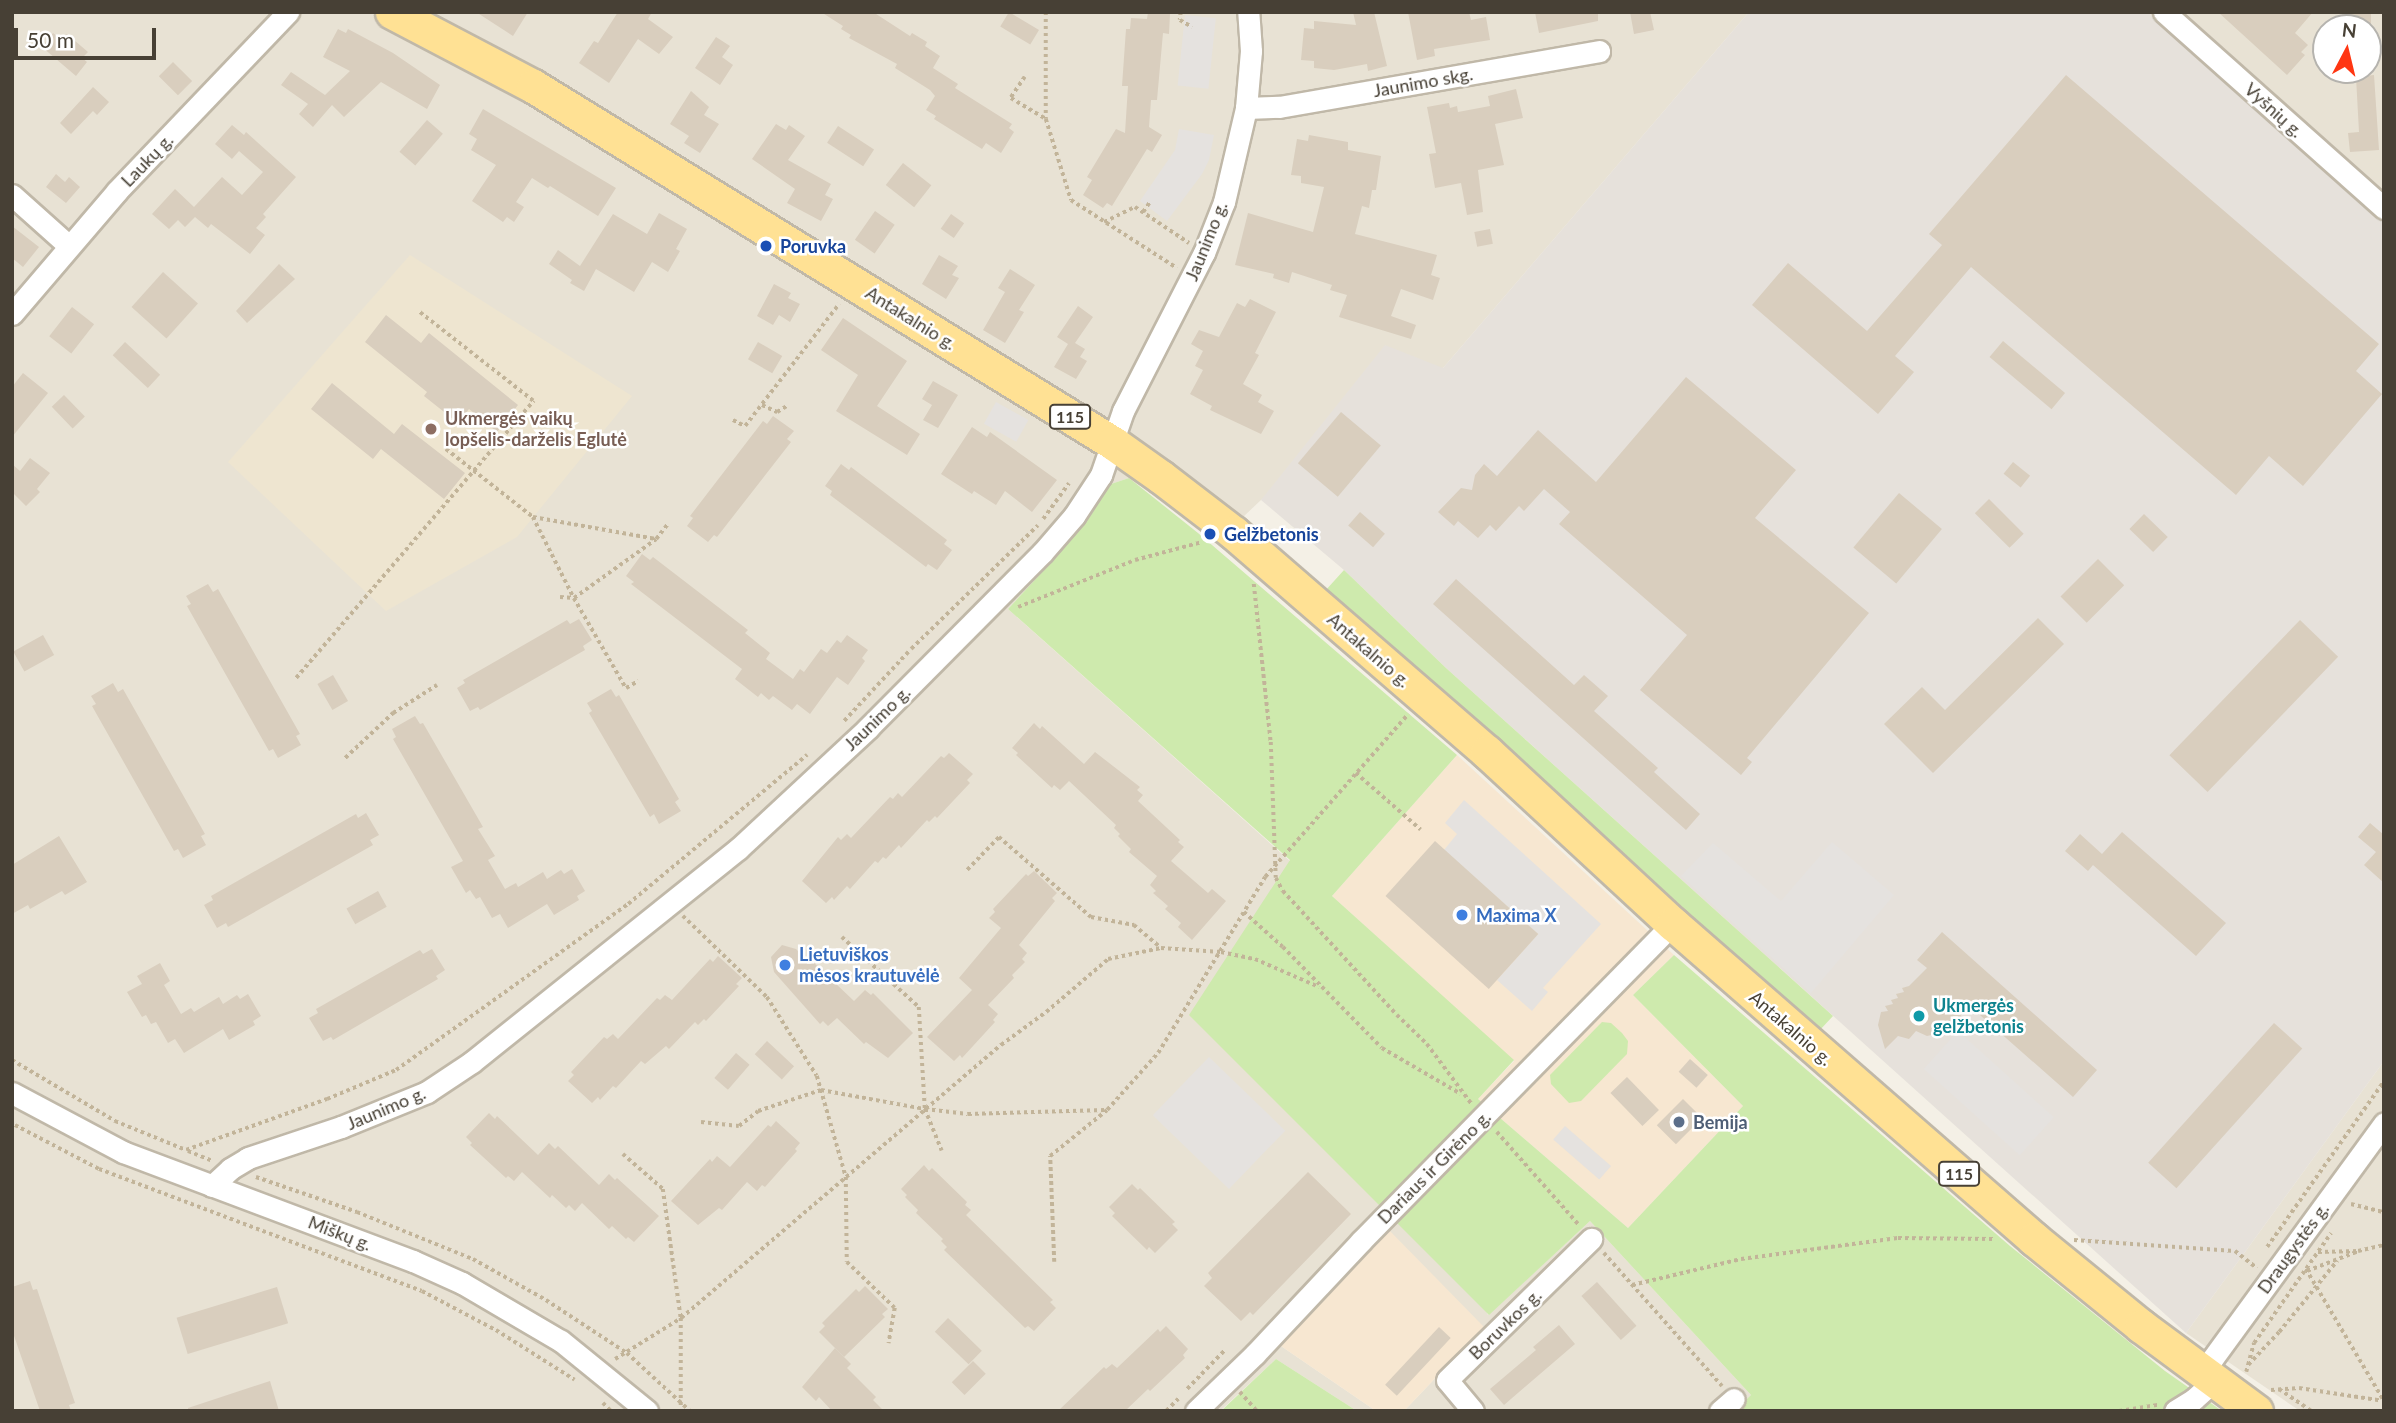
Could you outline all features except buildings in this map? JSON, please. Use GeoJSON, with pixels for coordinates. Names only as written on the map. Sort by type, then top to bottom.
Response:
{"type":"FeatureCollection","features":[{"type":"Feature","properties":{"kind":"main road","name":"Antakalnio g."},"geometry":{"type":"LineString","coordinates":[[392,12],[533,86],[1113,443],[1241,539],[1426,699],[1673,924],[2034,1239],[2240,1386]]}},
{"type":"Feature","properties":{"kind":"street","name":"Laukų g."},"geometry":{"type":"LineString","coordinates":[[12,314],[68,246],[288,12]]}},
{"type":"Feature","properties":{"kind":"street","name":"Jaunimo g."},"geometry":{"type":"LineString","coordinates":[[212,1186],[230,1168],[248,1158],[341,1127],[427,1092],[536,1014],[738,849],[868,728],[1042,553],[1074,516],[1101,475],[1123,411],[1205,253],[1224,202],[1246,107],[1251,51],[1248,12]]}},
{"type":"Feature","properties":{"kind":"street","name":"Vyšnių g."},"geometry":{"type":"LineString","coordinates":[[2164,12],[2384,208]]}},
{"type":"Feature","properties":{"kind":"street","name":"Jaunimo skg."},"geometry":{"type":"LineString","coordinates":[[1246,107],[1279,107],[1598,51]]}},
{"type":"Feature","properties":{"kind":"street"},"geometry":{"type":"LineString","coordinates":[[12,195],[68,246]]}},
{"type":"Feature","properties":{"kind":"street","name":"Dariaus ir Girėno g."},"geometry":{"type":"LineString","coordinates":[[1196,1411],[1255,1354],[1673,924]]}},
{"type":"Feature","properties":{"kind":"street","name":"Miškų g."},"geometry":{"type":"LineString","coordinates":[[12,1093],[123,1152],[401,1256],[462,1283],[561,1341],[598,1368],[648,1411]]}},
{"type":"Feature","properties":{"kind":"street","name":"Draugystės g."},"geometry":{"type":"LineString","coordinates":[[2175,1411],[2194,1399],[2240,1386],[2270,1279],[2379,1138]]}},
{"type":"Feature","properties":{"kind":"street","name":"Boruvkos g."},"geometry":{"type":"LineString","coordinates":[[1473,1411],[1447,1380],[1591,1239]]}},
{"type":"Feature","properties":{"kind":"path"},"geometry":{"type":"LineString","coordinates":[[1046,12],[1046,119],[1071,200],[1192,278]]}},
{"type":"Feature","properties":{"kind":"path"},"geometry":{"type":"LineString","coordinates":[[1181,12],[1180,20],[1192,27]]}},
{"type":"Feature","properties":{"kind":"path"},"geometry":{"type":"LineString","coordinates":[[1025,76],[1011,98],[1046,119]]}},
{"type":"Feature","properties":{"kind":"path"},"geometry":{"type":"LineString","coordinates":[[1143,212],[1149,203]]}},
{"type":"Feature","properties":{"kind":"path"},"geometry":{"type":"LineString","coordinates":[[1104,222],[1135,207],[1205,253]]}},
{"type":"Feature","properties":{"kind":"path"},"geometry":{"type":"LineString","coordinates":[[733,419],[746,426],[854,283]]}},
{"type":"Feature","properties":{"kind":"path"},"geometry":{"type":"LineString","coordinates":[[296,678],[533,401],[419,312]]}},
{"type":"Feature","properties":{"kind":"path"},"geometry":{"type":"LineString","coordinates":[[762,405],[777,412],[788,405]]}},
{"type":"Feature","properties":{"kind":"path"},"geometry":{"type":"LineString","coordinates":[[446,449],[533,517],[574,598],[626,688],[638,681]]}},
{"type":"Feature","properties":{"kind":"path"},"geometry":{"type":"LineString","coordinates":[[835,730],[911,649],[1039,524],[1070,483]]}},
{"type":"Feature","properties":{"kind":"path"},"geometry":{"type":"LineString","coordinates":[[533,517],[656,539]]}},
{"type":"Feature","properties":{"kind":"path"},"geometry":{"type":"LineString","coordinates":[[560,597],[574,598],[656,539],[667,525]]}},
{"type":"Feature","properties":{"kind":"path"},"geometry":{"type":"LineString","coordinates":[[1006,612],[1135,560],[1241,539],[1264,650],[1276,878],[1283,891],[1427,1044],[1463,1095],[1382,1048],[1283,947],[1244,912]]}},
{"type":"Feature","properties":{"kind":"path"},"geometry":{"type":"LineString","coordinates":[[345,758],[393,713],[437,685]]}},
{"type":"Feature","properties":{"kind":"path"},"geometry":{"type":"LineString","coordinates":[[1054,1262],[1050,1156],[1107,1110],[1158,1053],[1274,867],[1411,710],[1426,699]]}},
{"type":"Feature","properties":{"kind":"path"},"geometry":{"type":"LineString","coordinates":[[12,1060],[115,1121],[186,1150],[327,1100],[396,1070],[618,912],[816,748]]}},
{"type":"Feature","properties":{"kind":"path"},"geometry":{"type":"LineString","coordinates":[[1356,772],[1421,830]]}},
{"type":"Feature","properties":{"kind":"path"},"geometry":{"type":"LineString","coordinates":[[967,870],[999,837],[1091,917],[1134,925],[1161,948]]}},
{"type":"Feature","properties":{"kind":"path"},"geometry":{"type":"LineString","coordinates":[[670,903],[767,997],[817,1076],[846,1177],[847,1262],[895,1308],[889,1343]]}},
{"type":"Feature","properties":{"kind":"path"},"geometry":{"type":"LineString","coordinates":[[842,937],[919,1007],[925,1110],[942,1151]]}},
{"type":"Feature","properties":{"kind":"path"},"geometry":{"type":"LineString","coordinates":[[598,1368],[681,1318],[925,1110],[1108,959],[1161,948],[1221,952],[1255,959],[1319,986]]}},
{"type":"Feature","properties":{"kind":"path"},"geometry":{"type":"LineString","coordinates":[[2253,1266],[2384,1081]]}},
{"type":"Feature","properties":{"kind":"path"},"geometry":{"type":"LineString","coordinates":[[701,1122],[739,1126],[758,1111],[821,1090],[925,1110],[968,1114],[1107,1110]]}},
{"type":"Feature","properties":{"kind":"path"},"geometry":{"type":"LineString","coordinates":[[1484,1116],[1632,1285],[1727,1405]]}},
{"type":"Feature","properties":{"kind":"path"},"geometry":{"type":"LineString","coordinates":[[15,1125],[99,1169],[422,1291],[496,1330],[582,1385]]}},
{"type":"Feature","properties":{"kind":"path"},"geometry":{"type":"LineString","coordinates":[[623,1154],[663,1189],[681,1318],[681,1411]]}},
{"type":"Feature","properties":{"kind":"path"},"geometry":{"type":"LineString","coordinates":[[2344,1214],[2358,1195]]}},
{"type":"Feature","properties":{"kind":"path"},"geometry":{"type":"LineString","coordinates":[[2351,1205],[2384,1212]]}},
{"type":"Feature","properties":{"kind":"path"},"geometry":{"type":"LineString","coordinates":[[2240,1386],[2254,1343],[2338,1223]]}},
{"type":"Feature","properties":{"kind":"path"},"geometry":{"type":"LineString","coordinates":[[1632,1285],[1741,1259],[1898,1238],[2114,1240],[2235,1251],[2270,1279]]}},
{"type":"Feature","properties":{"kind":"path"},"geometry":{"type":"LineString","coordinates":[[2318,1252],[2358,1251],[2384,1245]]}},
{"type":"Feature","properties":{"kind":"path"},"geometry":{"type":"LineString","coordinates":[[2306,1270],[2337,1261],[2358,1251]]}},
{"type":"Feature","properties":{"kind":"path"},"geometry":{"type":"LineString","coordinates":[[2240,1386],[2279,1332],[2337,1261]]}},
{"type":"Feature","properties":{"kind":"path"},"geometry":{"type":"LineString","coordinates":[[2306,1270],[2384,1401]]}},
{"type":"Feature","properties":{"kind":"path"},"geometry":{"type":"LineString","coordinates":[[1166,1411],[1224,1351]]}},
{"type":"Feature","properties":{"kind":"path"},"geometry":{"type":"LineString","coordinates":[[2240,1386],[2299,1388],[2384,1401]]}},
{"type":"Feature","properties":{"kind":"path"},"geometry":{"type":"LineString","coordinates":[[2240,1386],[2312,1411]]}},
{"type":"Feature","properties":{"kind":"path"},"geometry":{"type":"LineString","coordinates":[[602,1402],[611,1411]]}},
{"type":"Feature","properties":{"kind":"shaded area"},"geometry":{"type":"Polygon","coordinates":[[[12,12],[372,12],[536,101],[1084,445],[1129,478],[1105,486],[1043,571],[1008,609],[1290,861],[1488,1315],[1590,1221],[1751,1395],[1734,1411],[1404,1411],[1484,1327],[1278,1344],[1376,1411],[1357,1411],[1276,1359],[1220,1411],[12,1411],[12,12]]]}},
{"type":"Feature","properties":{"kind":"shaded area"},"geometry":{"type":"Polygon","coordinates":[[[414,12],[1749,12],[1443,368],[1261,500],[1242,518],[1150,453],[414,12]]]}},
{"type":"Feature","properties":{"kind":"shaded area"},"geometry":{"type":"Polygon","coordinates":[[[1749,12],[2148,12],[2384,219],[2384,1061],[2186,1333],[1446,668],[1344,570],[1261,500],[1385,345],[1443,368],[1749,12]]]}},
{"type":"Feature","properties":{"kind":"shaded area"},"geometry":{"type":"Polygon","coordinates":[[[2148,12],[2384,12],[2384,219],[2340,183],[2148,12]]]}},
{"type":"Feature","properties":{"kind":"shaded area"},"geometry":{"type":"Polygon","coordinates":[[[1185,15],[1216,18],[1208,89],[1178,86],[1185,15]]]}},
{"type":"Feature","properties":{"kind":"shaded area"},"geometry":{"type":"Polygon","coordinates":[[[1179,129],[1214,135],[1209,160],[1202,174],[1167,221],[1140,201],[1175,150],[1179,129]]]}},
{"type":"Feature","properties":{"kind":"shaded area","name":"Ukmergės vaikų lopšelis-darželis Eglutė"},"geometry":{"type":"Polygon","coordinates":[[[410,255],[632,396],[517,537],[386,611],[228,462],[410,255]]]}},
{"type":"Feature","properties":{"kind":"shaded area"},"geometry":{"type":"Polygon","coordinates":[[[996,402],[1028,420],[1016,442],[984,424],[996,402]]]}},
{"type":"Feature","properties":{"kind":"shaded area"},"geometry":{"type":"Polygon","coordinates":[[[1457,755],[1674,955],[1633,995],[1743,1106],[1628,1228],[1478,1099],[1514,1061],[1332,896],[1457,755]]]}},
{"type":"Feature","properties":{"kind":"shaded area"},"geometry":{"type":"Polygon","coordinates":[[[1464,800],[1601,924],[1543,988],[1548,992],[1532,1011],[1497,980],[1538,934],[1444,850],[1457,834],[1445,823],[1464,800]]]}},
{"type":"Feature","properties":{"kind":"shaded area"},"geometry":{"type":"Polygon","coordinates":[[[1832,842],[1894,895],[1811,993],[1681,876],[1713,843],[1781,901],[1832,842]]]}},
{"type":"Feature","properties":{"kind":"shaded area"},"geometry":{"type":"Polygon","coordinates":[[[1958,1031],[2054,1117],[2020,1155],[1924,1069],[1958,1031]]]}},
{"type":"Feature","properties":{"kind":"shaded area"},"geometry":{"type":"Polygon","coordinates":[[[1209,1057],[1285,1131],[1229,1189],[1153,1115],[1209,1057]]]}},
{"type":"Feature","properties":{"kind":"shaded area"},"geometry":{"type":"Polygon","coordinates":[[[2384,1061],[2384,1411],[2300,1411],[2186,1333],[2384,1061]]]}},
{"type":"Feature","properties":{"kind":"shaded area"},"geometry":{"type":"Polygon","coordinates":[[[1565,1126],[1611,1166],[1599,1180],[1553,1140],[1565,1126]]]}},
{"type":"Feature","properties":{"kind":"shaded area"},"geometry":{"type":"Polygon","coordinates":[[[1386,1227],[1484,1327],[1404,1411],[1376,1411],[1278,1344],[1386,1227]]]}},
{"type":"Feature","properties":{"kind":"green space"},"geometry":{"type":"Polygon","coordinates":[[[1129,478],[1198,533],[1457,755],[1332,896],[1514,1060],[1478,1099],[1628,1228],[1743,1106],[1633,995],[1674,955],[2010,1246],[2165,1371],[2222,1411],[1734,1411],[1751,1395],[1590,1221],[1489,1315],[1189,1015],[1290,860],[1008,609],[1043,571],[1105,486],[1129,478]]]}},
{"type":"Feature","properties":{"kind":"green space"},"geometry":{"type":"Polygon","coordinates":[[[1344,570],[1446,668],[1833,1016],[1819,1031],[1325,591],[1344,570]]]}},
{"type":"Feature","properties":{"kind":"green space"},"geometry":{"type":"Polygon","coordinates":[[[1602,1022],[1611,1023],[1622,1033],[1628,1041],[1627,1054],[1581,1101],[1569,1103],[1551,1084],[1550,1075],[1602,1022]]]}},
{"type":"Feature","properties":{"kind":"green space"},"geometry":{"type":"Polygon","coordinates":[[[1276,1359],[1357,1411],[1221,1411],[1276,1359]]]}},
{"type":"Feature","properties":{"kind":"place","name":"Poruvka"},"geometry":{"type":"Point","coordinates":[766,246]}},
{"type":"Feature","properties":{"kind":"place","name":"Ukmergės vaikų lopšelis-darželis Eglutė"},"geometry":{"type":"Point","coordinates":[431,429]}},
{"type":"Feature","properties":{"kind":"place","name":"Gelžbetonis"},"geometry":{"type":"Point","coordinates":[1210,534]}},
{"type":"Feature","properties":{"kind":"place","name":"Maxima X"},"geometry":{"type":"Point","coordinates":[1462,915]}},
{"type":"Feature","properties":{"kind":"place","name":"Lietuviškos mėsos krautuvėlė"},"geometry":{"type":"Point","coordinates":[785,965]}},
{"type":"Feature","properties":{"kind":"place","name":"Ukmergės gelžbetonis"},"geometry":{"type":"Point","coordinates":[1919,1016]}},
{"type":"Feature","properties":{"kind":"place","name":"Bemija"},"geometry":{"type":"Point","coordinates":[1679,1122]}}]}
